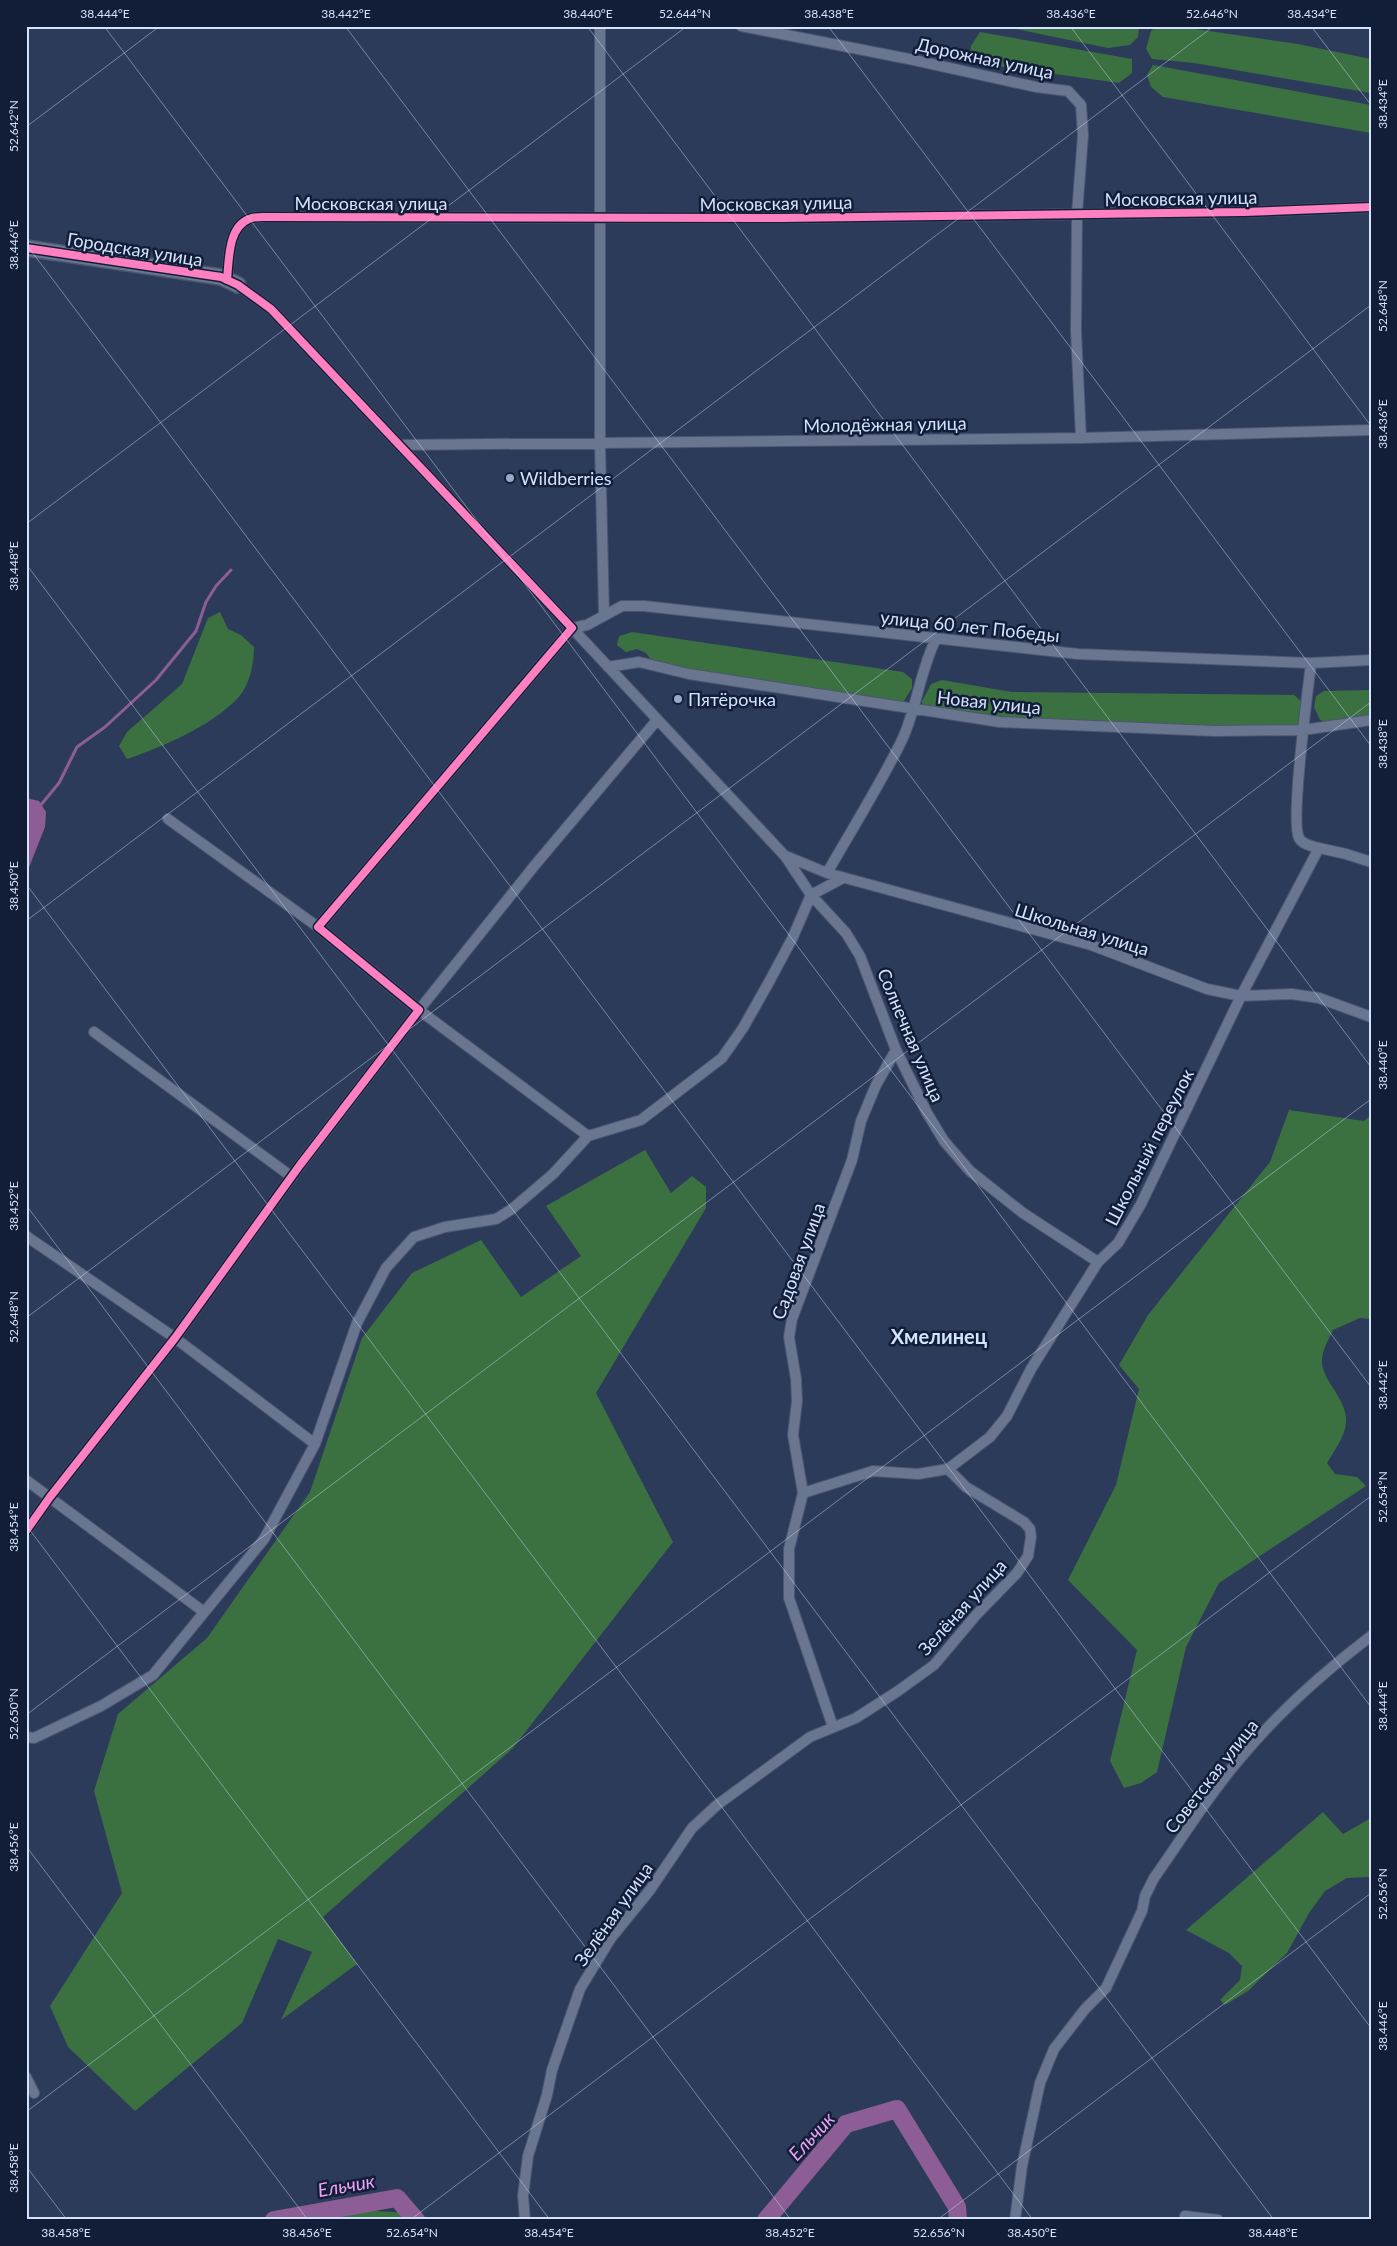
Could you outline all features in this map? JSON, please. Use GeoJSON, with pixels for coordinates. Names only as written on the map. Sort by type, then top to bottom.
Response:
{"type":"FeatureCollection","features":[{"type":"Feature","properties":{"kind":"street"},"geometry":{"type":"LineString","coordinates":[[600,26],[600,444],[604,614]]}},
{"type":"Feature","properties":{"kind":"street","name":"Дорожная улица"},"geometry":{"type":"LineString","coordinates":[[741,26],[910,59],[1036,87],[1068,91],[1080,105],[1083,135],[1076,214],[1076,331],[1081,438]]}},
{"type":"Feature","properties":{"kind":"street","name":"Московская улица"},"geometry":{"type":"LineString","coordinates":[[233,282],[232,242],[238,227],[250,218],[600,219],[1273,212],[1371,207]]}},
{"type":"Feature","properties":{"kind":"street","name":"Городская улица"},"geometry":{"type":"LineString","coordinates":[[26,248],[233,282]]}},
{"type":"Feature","properties":{"kind":"street","name":"Солнечная улица"},"geometry":{"type":"LineString","coordinates":[[233,282],[271,309],[785,856],[811,895],[846,933],[860,956],[896,1050],[926,1113],[944,1141],[970,1171],[1023,1212],[1098,1262]]}},
{"type":"Feature","properties":{"kind":"street","name":"Молодёжная улица"},"geometry":{"type":"LineString","coordinates":[[400,445],[1081,438],[1371,430]]}},
{"type":"Feature","properties":{"kind":"street","name":"улица 60 лет Победы"},"geometry":{"type":"LineString","coordinates":[[572,628],[587,625],[604,614],[622,606],[644,606],[1078,654],[1311,663],[1371,660]]}},
{"type":"Feature","properties":{"kind":"street"},"geometry":{"type":"LineString","coordinates":[[318,927],[572,628]]}},
{"type":"Feature","properties":{"kind":"street"},"geometry":{"type":"LineString","coordinates":[[827,873],[902,739],[913,710],[928,654],[936,639]]}},
{"type":"Feature","properties":{"kind":"street","name":"Новая улица"},"geometry":{"type":"LineString","coordinates":[[608,667],[639,662],[689,674],[1000,722],[1215,731],[1304,730],[1371,720]]}},
{"type":"Feature","properties":{"kind":"street"},"geometry":{"type":"LineString","coordinates":[[1311,663],[1298,799],[1298,834],[1306,844],[1371,862]]}},
{"type":"Feature","properties":{"kind":"street"},"geometry":{"type":"LineString","coordinates":[[26,1531],[50,1497],[175,1338],[292,1177],[419,1010],[535,865],[658,720]]}},
{"type":"Feature","properties":{"kind":"street"},"geometry":{"type":"LineString","coordinates":[[168,818],[318,927],[419,1010],[588,1136]]}},
{"type":"Feature","properties":{"kind":"street","name":"Школьный переулок"},"geometry":{"type":"LineString","coordinates":[[803,1493],[873,1471],[918,1474],[948,1469],[990,1437],[1007,1416],[1031,1370],[1098,1262],[1118,1242],[1141,1204],[1241,996],[1319,848]]}},
{"type":"Feature","properties":{"kind":"street","name":"Школьная улица"},"geometry":{"type":"LineString","coordinates":[[785,856],[843,878],[1091,945],[1207,989],[1241,996],[1292,994],[1319,998],[1371,1017]]}},
{"type":"Feature","properties":{"kind":"street"},"geometry":{"type":"LineString","coordinates":[[26,1737],[34,1738],[101,1706],[153,1675],[264,1538],[315,1444],[357,1323],[386,1268],[414,1238],[445,1227],[496,1219],[512,1210],[553,1174],[588,1136],[641,1120],[722,1058],[743,1028],[774,974],[811,895],[843,878]]}},
{"type":"Feature","properties":{"kind":"street"},"geometry":{"type":"LineString","coordinates":[[94,1032],[292,1177]]}},
{"type":"Feature","properties":{"kind":"street","name":"Садовая улица"},"geometry":{"type":"LineString","coordinates":[[803,1493],[793,1435],[797,1401],[796,1379],[789,1337],[792,1319],[852,1160],[861,1121],[876,1085],[896,1050]]}},
{"type":"Feature","properties":{"kind":"street"},"geometry":{"type":"LineString","coordinates":[[26,1236],[175,1338],[315,1444]]}},
{"type":"Feature","properties":{"kind":"street","name":"Зелёная улица"},"geometry":{"type":"LineString","coordinates":[[525,2220],[523,2196],[528,2156],[544,2105],[552,2070],[580,1989],[611,1938],[650,1890],[692,1828],[746,1782],[810,1737],[856,1718],[934,1665],[977,1614],[1017,1573],[1028,1556],[1031,1537],[1030,1529],[1024,1522],[966,1486],[948,1469]]}},
{"type":"Feature","properties":{"kind":"street"},"geometry":{"type":"LineString","coordinates":[[26,1480],[204,1612]]}},
{"type":"Feature","properties":{"kind":"street"},"geometry":{"type":"LineString","coordinates":[[803,1493],[789,1549],[789,1598],[833,1727]]}},
{"type":"Feature","properties":{"kind":"street","name":"Советская улица"},"geometry":{"type":"LineString","coordinates":[[1015,2220],[1022,2166],[1040,2083],[1054,2049],[1085,2009],[1106,1988],[1142,1911],[1144,1896],[1154,1878],[1242,1756],[1301,1696],[1345,1656],[1371,1636]]}},
{"type":"Feature","properties":{"kind":"street"},"geometry":{"type":"LineString","coordinates":[[26,2077],[34,2093]]}},
{"type":"Feature","properties":{"kind":"street"},"geometry":{"type":"LineString","coordinates":[[1185,2216],[1218,2220]]}},
{"type":"Feature","properties":{"kind":"green space"},"geometry":{"type":"Polygon","coordinates":[[[1002,26],[1139,26],[1138,37],[1130,45],[1108,48],[1002,26]]]}},
{"type":"Feature","properties":{"kind":"green space"},"geometry":{"type":"Polygon","coordinates":[[[1156,26],[1175,26],[1298,44],[1371,59],[1371,93],[1194,63],[1152,59],[1146,49],[1151,31],[1156,26]]]}},
{"type":"Feature","properties":{"kind":"green space"},"geometry":{"type":"Polygon","coordinates":[[[980,32],[1132,59],[1132,73],[1119,83],[983,64],[970,54],[971,46],[980,32]]]}},
{"type":"Feature","properties":{"kind":"green space"},"geometry":{"type":"Polygon","coordinates":[[[1153,65],[1371,105],[1371,133],[1163,97],[1151,87],[1147,75],[1153,65]]]}},
{"type":"Feature","properties":{"kind":"green space"},"geometry":{"type":"Polygon","coordinates":[[[220,612],[228,629],[241,635],[254,647],[253,660],[246,687],[227,708],[201,726],[171,742],[127,759],[119,746],[127,732],[182,684],[208,618],[220,612]]]}},
{"type":"Feature","properties":{"kind":"green space"},"geometry":{"type":"Polygon","coordinates":[[[632,632],[903,672],[912,679],[912,688],[902,704],[654,664],[646,653],[637,649],[626,652],[617,645],[619,636],[632,632]]]}},
{"type":"Feature","properties":{"kind":"green space"},"geometry":{"type":"Polygon","coordinates":[[[942,680],[1012,692],[1294,695],[1302,702],[1300,720],[1297,727],[1221,728],[1003,720],[923,708],[922,701],[931,684],[942,680]]]}},
{"type":"Feature","properties":{"kind":"green space"},"geometry":{"type":"Polygon","coordinates":[[[1371,690],[1371,717],[1330,723],[1320,720],[1314,707],[1316,696],[1324,691],[1371,690]]]}},
{"type":"Feature","properties":{"kind":"green space"},"geometry":{"type":"Polygon","coordinates":[[[1289,1110],[1364,1121],[1371,1115],[1371,1319],[1360,1318],[1333,1330],[1322,1356],[1322,1366],[1339,1397],[1346,1416],[1344,1433],[1327,1463],[1335,1474],[1357,1477],[1366,1486],[1219,1583],[1186,1647],[1157,1772],[1141,1783],[1124,1788],[1110,1761],[1137,1650],[1068,1580],[1116,1485],[1139,1389],[1119,1365],[1148,1315],[1270,1162],[1289,1110]]]}},
{"type":"Feature","properties":{"kind":"green space"},"geometry":{"type":"Polygon","coordinates":[[[645,1150],[671,1193],[692,1176],[706,1187],[706,1208],[596,1393],[673,1542],[513,1748],[323,1917],[357,1964],[281,2020],[312,1952],[278,1939],[242,2023],[135,2111],[68,2047],[50,2006],[122,1893],[94,1791],[118,1714],[207,1638],[310,1492],[362,1338],[412,1273],[481,1240],[521,1297],[581,1256],[546,1206],[645,1150]]]}},
{"type":"Feature","properties":{"kind":"green space"},"geometry":{"type":"Polygon","coordinates":[[[1323,1812],[1343,1834],[1371,1818],[1371,1877],[1347,1878],[1325,1891],[1309,1913],[1287,1953],[1248,1991],[1225,2005],[1220,2000],[1240,1980],[1242,1966],[1229,1953],[1186,1930],[1323,1812]]]}},
{"type":"Feature","properties":{"kind":"green space"},"geometry":{"type":"Polygon","coordinates":[[[312,2207],[409,2213],[413,2220],[285,2220],[312,2207]]]}},
{"type":"Feature","properties":{"kind":"shaded area"},"geometry":{"type":"Polygon","coordinates":[[[26,798],[39,801],[46,812],[45,827],[26,875],[26,798]]]}},
{"type":"Feature","properties":{"kind":"waterway"},"geometry":{"type":"LineString","coordinates":[[40,806],[59,783],[77,747],[105,727],[156,680],[196,631],[206,602],[216,586],[231,570]]}},
{"type":"Feature","properties":{"kind":"waterway","name":"Ельчик"},"geometry":{"type":"LineString","coordinates":[[766,2220],[846,2124],[897,2109],[957,2207],[958,2220]]}},
{"type":"Feature","properties":{"kind":"waterway","name":"Ельчик"},"geometry":{"type":"LineString","coordinates":[[274,2220],[397,2198],[416,2220]]}},
{"type":"Feature","properties":{"kind":"cycle path"},"geometry":{"type":"LineString","coordinates":[[227,280],[229,254],[233,237],[242,223],[257,217],[781,218],[1244,212],[1371,207]]}},
{"type":"Feature","properties":{"kind":"cycle path"},"geometry":{"type":"LineString","coordinates":[[26,248],[221,277],[238,285],[271,309],[572,628],[318,927],[419,1010],[300,1165],[175,1338],[50,1497],[26,1531]]}},
{"type":"Feature","properties":{"kind":"place","name":"Wildberries"},"geometry":{"type":"Point","coordinates":[510,478]}},
{"type":"Feature","properties":{"kind":"place","name":"Пятёрочка"},"geometry":{"type":"Point","coordinates":[678,699]}},
{"type":"Feature","properties":{"kind":"district","name":"Хмелинец"},"geometry":{"type":"Point","coordinates":[939,1336]}}]}
